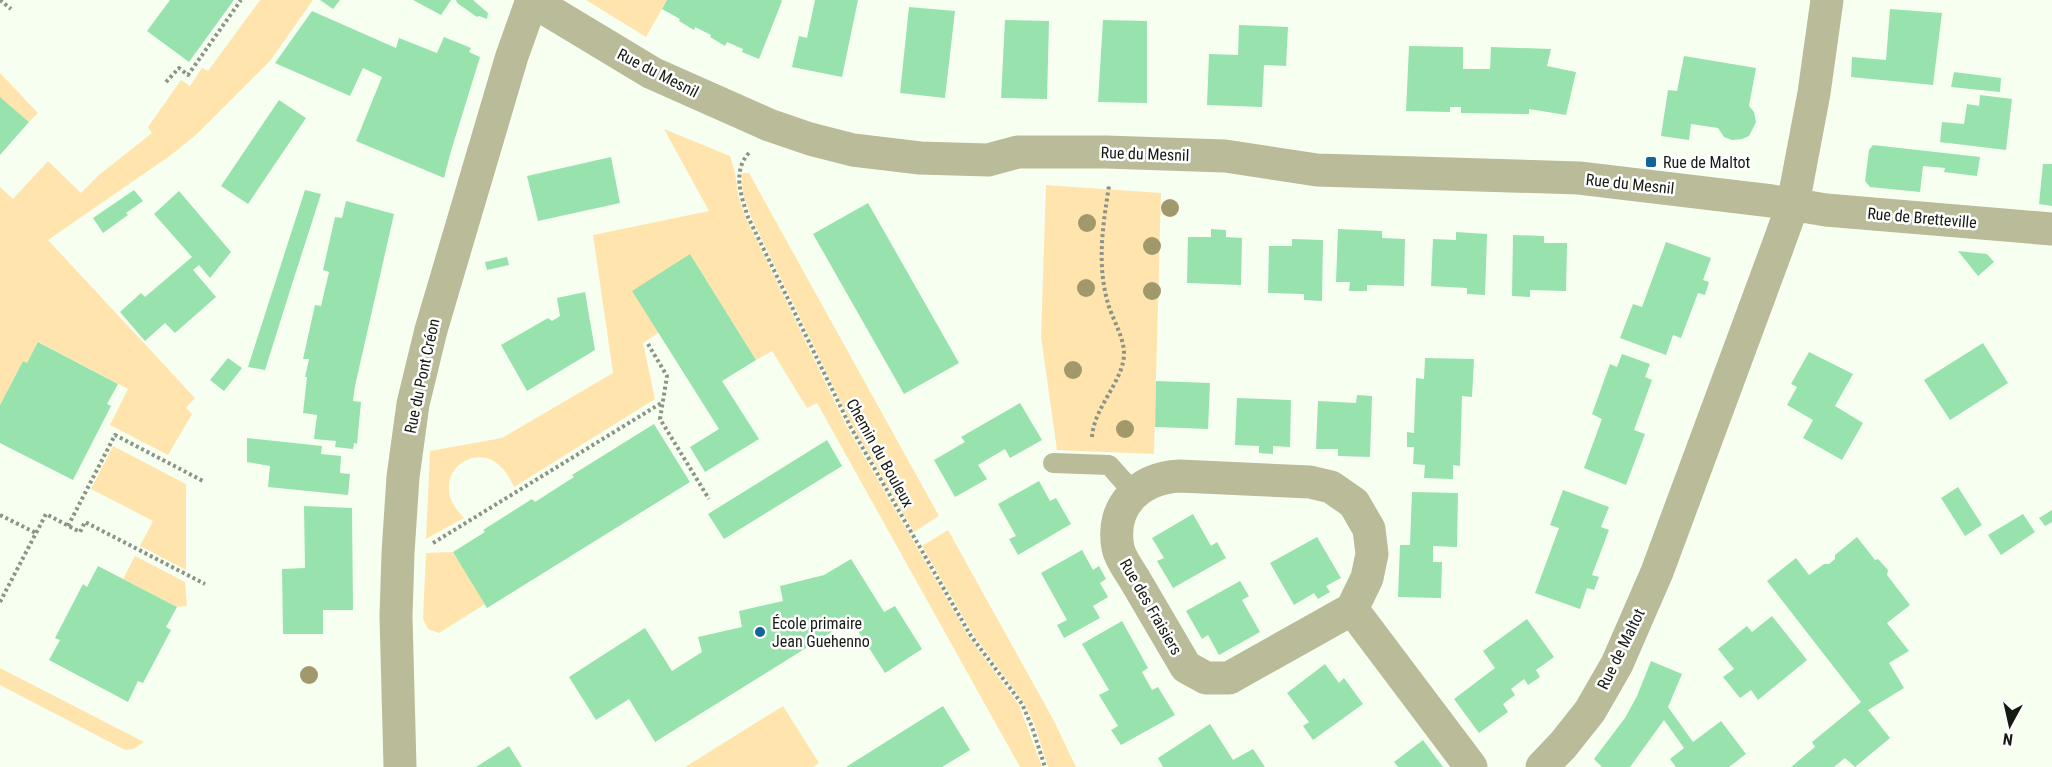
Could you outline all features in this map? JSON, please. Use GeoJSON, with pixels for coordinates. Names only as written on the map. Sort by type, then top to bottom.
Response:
{"type":"FeatureCollection","features":[{"type":"Feature","properties":{"kind":"street","name":"Rue du Mesnil"},"geometry":{"type":"LineString","coordinates":[[531,0],[652,73],[769,125],[853,150],[920,158],[988,160],[1018,152],[1225,156],[1317,170],[1579,178],[1793,204]]}},
{"type":"Feature","properties":{"kind":"street","name":"Rue du Pont Créon"},"geometry":{"type":"LineString","coordinates":[[400,767],[396,616],[398,553],[403,477],[413,404],[434,318],[512,56],[531,0]]}},
{"type":"Feature","properties":{"kind":"street","name":"Rue de Maltot"},"geometry":{"type":"LineString","coordinates":[[1542,767],[1590,711],[1617,664],[1657,572],[1793,204],[1814,93],[1827,0]]}},
{"type":"Feature","properties":{"kind":"street","name":"Rue de Bretteville"},"geometry":{"type":"LineString","coordinates":[[1793,204],[1826,210],[2052,230]]}},
{"type":"Feature","properties":{"kind":"street"},"geometry":{"type":"LineString","coordinates":[[1134,493],[1150,482],[1164,477],[1180,476],[1310,482],[1331,487],[1354,502],[1369,529],[1372,554],[1367,578],[1352,609],[1471,767]]}},
{"type":"Feature","properties":{"kind":"street","name":"Rue des Fraisiers"},"geometry":{"type":"LineString","coordinates":[[1134,493],[1117,523],[1118,550],[1186,667],[1206,678],[1229,678],[1352,609]]}},
{"type":"Feature","properties":{"kind":"lane"},"geometry":{"type":"LineString","coordinates":[[1053,463],[1109,465],[1134,493]]}},
{"type":"Feature","properties":{"kind":"path"},"geometry":{"type":"LineString","coordinates":[[0,0],[11,9]]}},
{"type":"Feature","properties":{"kind":"path"},"geometry":{"type":"LineString","coordinates":[[166,82],[179,68],[188,75],[241,0]]}},
{"type":"Feature","properties":{"kind":"path","name":"Chemin du Bouleux"},"geometry":{"type":"LineString","coordinates":[[754,149],[746,155],[739,172],[741,195],[748,217],[850,426],[971,636],[1022,704],[1045,767]]}},
{"type":"Feature","properties":{"kind":"path"},"geometry":{"type":"LineString","coordinates":[[1090,465],[1092,429],[1100,408],[1123,365],[1124,351],[1102,279],[1100,243],[1109,183]]}},
{"type":"Feature","properties":{"kind":"path"},"geometry":{"type":"LineString","coordinates":[[648,344],[667,376],[660,419],[709,499]]}},
{"type":"Feature","properties":{"kind":"path"},"geometry":{"type":"LineString","coordinates":[[426,543],[433,544],[663,402]]}},
{"type":"Feature","properties":{"kind":"path"},"geometry":{"type":"LineString","coordinates":[[68,526],[115,435],[203,481]]}},
{"type":"Feature","properties":{"kind":"path"},"geometry":{"type":"LineString","coordinates":[[0,602],[46,514],[80,532],[85,522],[204,584]]}},
{"type":"Feature","properties":{"kind":"path"},"geometry":{"type":"LineString","coordinates":[[0,515],[36,533]]}},
{"type":"Feature","properties":{"kind":"shaded area"},"geometry":{"type":"Polygon","coordinates":[[[260,0],[313,0],[270,61],[196,135],[171,155],[48,240],[195,398],[186,408],[192,414],[168,455],[110,425],[128,389],[39,342],[27,363],[23,361],[0,405],[0,187],[13,199],[48,161],[81,193],[99,175],[152,133],[148,127],[181,80],[190,86],[202,68],[208,71],[260,0]]]}},
{"type":"Feature","properties":{"kind":"shaded area"},"geometry":{"type":"Polygon","coordinates":[[[586,0],[667,0],[646,37],[586,0]]]}},
{"type":"Feature","properties":{"kind":"shaded area"},"geometry":{"type":"Polygon","coordinates":[[[0,73],[38,113],[29,122],[0,97],[0,73]]]}},
{"type":"Feature","properties":{"kind":"shaded area"},"geometry":{"type":"Polygon","coordinates":[[[664,129],[730,156],[738,195],[746,218],[847,427],[969,637],[1019,705],[1042,767],[1020,767],[817,403],[807,408],[772,351],[756,360],[690,254],[658,333],[643,343],[655,399],[514,487],[505,471],[493,461],[476,457],[460,464],[450,480],[449,494],[456,509],[464,518],[426,539],[430,451],[502,438],[613,373],[593,235],[709,211],[664,129]]]}},
{"type":"Feature","properties":{"kind":"shaded area"},"geometry":{"type":"Polygon","coordinates":[[[741,173],[749,173],[939,516],[914,532],[852,425],[751,217],[743,194],[741,173]]]}},
{"type":"Feature","properties":{"kind":"shaded area"},"geometry":{"type":"Polygon","coordinates":[[[1046,185],[1161,193],[1154,454],[1057,450],[1041,337],[1046,185]]]}},
{"type":"Feature","properties":{"kind":"shaded area"},"geometry":{"type":"Polygon","coordinates":[[[113,446],[186,484],[186,570],[140,546],[153,521],[91,489],[113,446]]]}},
{"type":"Feature","properties":{"kind":"shaded area"},"geometry":{"type":"Polygon","coordinates":[[[948,530],[1053,719],[1076,767],[1048,767],[1035,726],[1024,703],[973,634],[922,546],[948,530]]]}},
{"type":"Feature","properties":{"kind":"shaded area"},"geometry":{"type":"Polygon","coordinates":[[[453,552],[485,604],[439,633],[428,629],[423,619],[426,553],[453,552]]]}},
{"type":"Feature","properties":{"kind":"shaded area"},"geometry":{"type":"Polygon","coordinates":[[[135,556],[185,582],[187,606],[177,607],[123,579],[135,556]]]}},
{"type":"Feature","properties":{"kind":"shaded area"},"geometry":{"type":"Polygon","coordinates":[[[0,668],[144,742],[133,749],[125,750],[0,685],[0,668]]]}},
{"type":"Feature","properties":{"kind":"shaded area"},"geometry":{"type":"Polygon","coordinates":[[[783,706],[819,763],[813,767],[685,767],[783,706]]]}},
{"type":"Feature","properties":{"kind":"building"},"geometry":{"type":"Polygon","coordinates":[[[170,0],[234,0],[189,62],[147,31],[170,0]]]}},
{"type":"Feature","properties":{"kind":"building"},"geometry":{"type":"Polygon","coordinates":[[[320,0],[340,0],[333,9],[320,0]]]}},
{"type":"Feature","properties":{"kind":"building"},"geometry":{"type":"Polygon","coordinates":[[[413,0],[451,0],[441,15],[413,0]]]}},
{"type":"Feature","properties":{"kind":"building"},"geometry":{"type":"Polygon","coordinates":[[[456,0],[473,0],[488,13],[487,19],[477,17],[456,0]]]}},
{"type":"Feature","properties":{"kind":"building"},"geometry":{"type":"Polygon","coordinates":[[[667,0],[782,1],[759,59],[727,42],[725,46],[710,37],[711,35],[695,27],[694,30],[679,21],[680,19],[662,9],[667,0]]]}},
{"type":"Feature","properties":{"kind":"building"},"geometry":{"type":"Polygon","coordinates":[[[815,0],[858,0],[842,77],[792,67],[799,36],[807,38],[815,0]]]}},
{"type":"Feature","properties":{"kind":"building"},"geometry":{"type":"Polygon","coordinates":[[[909,7],[955,11],[945,98],[900,93],[909,7]]]}},
{"type":"Feature","properties":{"kind":"building"},"geometry":{"type":"Polygon","coordinates":[[[1890,9],[1942,13],[1933,85],[1851,77],[1852,57],[1886,60],[1890,9]]]}},
{"type":"Feature","properties":{"kind":"building"},"geometry":{"type":"Polygon","coordinates":[[[312,11],[396,48],[399,38],[437,53],[444,37],[471,48],[469,52],[480,57],[444,178],[356,141],[382,77],[363,68],[350,96],[275,63],[312,11]]]}},
{"type":"Feature","properties":{"kind":"building"},"geometry":{"type":"Polygon","coordinates":[[[1005,20],[1049,21],[1047,99],[1001,98],[1005,20]]]}},
{"type":"Feature","properties":{"kind":"building"},"geometry":{"type":"Polygon","coordinates":[[[1103,20],[1147,21],[1147,103],[1098,102],[1103,20]]]}},
{"type":"Feature","properties":{"kind":"building"},"geometry":{"type":"Polygon","coordinates":[[[1239,25],[1288,27],[1286,66],[1264,65],[1262,107],[1207,105],[1209,54],[1238,55],[1239,25]]]}},
{"type":"Feature","properties":{"kind":"building"},"geometry":{"type":"Polygon","coordinates":[[[1409,46],[1463,47],[1463,69],[1490,69],[1491,47],[1551,49],[1547,66],[1576,72],[1566,115],[1529,109],[1529,114],[1461,113],[1461,107],[1450,107],[1450,112],[1406,111],[1409,46]]]}},
{"type":"Feature","properties":{"kind":"building"},"geometry":{"type":"Polygon","coordinates":[[[1684,56],[1756,68],[1749,106],[1754,112],[1756,122],[1749,136],[1732,140],[1724,137],[1718,128],[1691,124],[1689,140],[1661,136],[1668,90],[1677,91],[1684,56]]]}},
{"type":"Feature","properties":{"kind":"building"},"geometry":{"type":"Polygon","coordinates":[[[1954,72],[2001,78],[2000,92],[1951,87],[1954,72]]]}},
{"type":"Feature","properties":{"kind":"building"},"geometry":{"type":"Polygon","coordinates":[[[1980,95],[2012,99],[2006,150],[1940,142],[1942,122],[1964,124],[1967,104],[1979,106],[1980,95]]]}},
{"type":"Feature","properties":{"kind":"building"},"geometry":{"type":"Polygon","coordinates":[[[0,97],[29,122],[0,155],[0,97]]]}},
{"type":"Feature","properties":{"kind":"building"},"geometry":{"type":"Polygon","coordinates":[[[279,100],[306,118],[248,204],[221,186],[279,100]]]}},
{"type":"Feature","properties":{"kind":"building"},"geometry":{"type":"Polygon","coordinates":[[[1873,145],[1980,157],[1977,176],[1944,172],[1945,168],[1923,166],[1920,192],[1870,187],[1865,181],[1869,150],[1873,145]]]}},
{"type":"Feature","properties":{"kind":"building"},"geometry":{"type":"Polygon","coordinates":[[[611,157],[620,203],[538,221],[527,176],[611,157]]]}},
{"type":"Feature","properties":{"kind":"building"},"geometry":{"type":"Polygon","coordinates":[[[2043,164],[2052,164],[2052,206],[2039,204],[2043,164]]]}},
{"type":"Feature","properties":{"kind":"building"},"geometry":{"type":"Polygon","coordinates":[[[134,190],[143,201],[103,233],[93,218],[134,190]]]}},
{"type":"Feature","properties":{"kind":"building"},"geometry":{"type":"Polygon","coordinates":[[[305,190],[321,194],[265,370],[248,367],[305,190]]]}},
{"type":"Feature","properties":{"kind":"building"},"geometry":{"type":"Polygon","coordinates":[[[179,191],[231,252],[210,278],[199,265],[193,270],[216,297],[175,333],[165,323],[145,341],[120,312],[141,293],[145,297],[192,257],[154,214],[179,191]]]}},
{"type":"Feature","properties":{"kind":"building"},"geometry":{"type":"Polygon","coordinates":[[[346,201],[394,214],[355,386],[353,401],[361,402],[357,444],[354,443],[353,449],[335,447],[336,441],[314,439],[317,415],[303,413],[307,377],[305,377],[309,359],[303,359],[315,305],[321,306],[329,272],[323,270],[335,217],[342,218],[346,201]]]}},
{"type":"Feature","properties":{"kind":"building"},"geometry":{"type":"Polygon","coordinates":[[[868,203],[959,363],[904,394],[813,234],[868,203]]]}},
{"type":"Feature","properties":{"kind":"building"},"geometry":{"type":"Polygon","coordinates":[[[1211,229],[1226,230],[1226,237],[1242,238],[1241,285],[1187,283],[1188,237],[1211,237],[1211,229]]]}},
{"type":"Feature","properties":{"kind":"building"},"geometry":{"type":"Polygon","coordinates":[[[1338,229],[1382,231],[1382,238],[1405,239],[1404,286],[1367,285],[1367,291],[1349,291],[1350,282],[1336,282],[1338,229]]]}},
{"type":"Feature","properties":{"kind":"building"},"geometry":{"type":"Polygon","coordinates":[[[1456,232],[1487,234],[1485,295],[1467,294],[1467,288],[1431,286],[1433,239],[1456,240],[1456,232]]]}},
{"type":"Feature","properties":{"kind":"building"},"geometry":{"type":"Polygon","coordinates":[[[1513,235],[1544,236],[1544,243],[1567,243],[1566,291],[1530,290],[1530,297],[1512,296],[1513,235]]]}},
{"type":"Feature","properties":{"kind":"building"},"geometry":{"type":"Polygon","coordinates":[[[1292,239],[1323,240],[1322,301],[1304,300],[1304,294],[1268,293],[1269,246],[1292,246],[1292,239]]]}},
{"type":"Feature","properties":{"kind":"building"},"geometry":{"type":"Polygon","coordinates":[[[1666,242],[1711,258],[1703,280],[1709,282],[1705,295],[1698,293],[1681,338],[1673,335],[1666,355],[1620,338],[1633,304],[1642,307],[1666,242]]]}},
{"type":"Feature","properties":{"kind":"building"},"geometry":{"type":"Polygon","coordinates":[[[1958,251],[1987,254],[1994,262],[1978,276],[1958,251]]]}},
{"type":"Feature","properties":{"kind":"building"},"geometry":{"type":"Polygon","coordinates":[[[690,254],[756,360],[722,381],[759,439],[705,472],[690,447],[719,429],[632,291],[690,254]]]}},
{"type":"Feature","properties":{"kind":"building"},"geometry":{"type":"Polygon","coordinates":[[[507,257],[509,265],[487,270],[485,262],[507,257]]]}},
{"type":"Feature","properties":{"kind":"building"},"geometry":{"type":"Polygon","coordinates":[[[585,292],[595,350],[527,391],[501,345],[548,318],[552,321],[560,316],[557,298],[585,292]]]}},
{"type":"Feature","properties":{"kind":"building"},"geometry":{"type":"Polygon","coordinates":[[[38,342],[118,384],[107,404],[111,406],[73,480],[0,443],[0,405],[23,361],[27,363],[38,342]]]}},
{"type":"Feature","properties":{"kind":"building"},"geometry":{"type":"Polygon","coordinates":[[[1983,343],[2008,383],[1950,420],[1924,380],[1983,343]]]}},
{"type":"Feature","properties":{"kind":"building"},"geometry":{"type":"Polygon","coordinates":[[[1809,352],[1853,374],[1835,406],[1863,423],[1842,460],[1803,438],[1813,420],[1787,405],[1797,387],[1791,384],[1809,352]]]}},
{"type":"Feature","properties":{"kind":"building"},"geometry":{"type":"Polygon","coordinates":[[[1622,354],[1650,364],[1645,377],[1652,380],[1634,430],[1645,434],[1626,485],[1584,468],[1602,419],[1592,414],[1610,364],[1617,367],[1622,354]]]}},
{"type":"Feature","properties":{"kind":"building"},"geometry":{"type":"Polygon","coordinates":[[[228,358],[242,368],[224,391],[210,380],[228,358]]]}},
{"type":"Feature","properties":{"kind":"building"},"geometry":{"type":"Polygon","coordinates":[[[1425,358],[1474,359],[1472,397],[1462,396],[1460,466],[1453,465],[1453,479],[1424,478],[1425,465],[1413,464],[1414,447],[1407,447],[1407,432],[1414,433],[1416,378],[1424,379],[1425,358]]]}},
{"type":"Feature","properties":{"kind":"building"},"geometry":{"type":"Polygon","coordinates":[[[1156,381],[1210,383],[1208,429],[1155,427],[1156,381]]]}},
{"type":"Feature","properties":{"kind":"building"},"geometry":{"type":"Polygon","coordinates":[[[1357,395],[1372,396],[1370,457],[1338,456],[1338,449],[1316,449],[1318,401],[1356,403],[1357,395]]]}},
{"type":"Feature","properties":{"kind":"building"},"geometry":{"type":"Polygon","coordinates":[[[1237,398],[1291,400],[1290,447],[1273,446],[1273,454],[1259,453],[1259,446],[1235,445],[1237,398]]]}},
{"type":"Feature","properties":{"kind":"building"},"geometry":{"type":"Polygon","coordinates":[[[1020,403],[1042,440],[1010,458],[1005,449],[978,465],[987,479],[955,497],[934,460],[965,442],[961,437],[1020,403]]]}},
{"type":"Feature","properties":{"kind":"building"},"geometry":{"type":"Polygon","coordinates":[[[654,424],[690,482],[487,608],[453,552],[485,532],[483,530],[532,499],[535,502],[574,477],[572,475],[654,424]]]}},
{"type":"Feature","properties":{"kind":"building"},"geometry":{"type":"Polygon","coordinates":[[[247,438],[322,446],[321,454],[341,456],[340,473],[350,474],[348,495],[268,487],[270,466],[247,462],[247,438]]]}},
{"type":"Feature","properties":{"kind":"building"},"geometry":{"type":"Polygon","coordinates":[[[827,440],[842,466],[724,539],[708,514],[827,440]]]}},
{"type":"Feature","properties":{"kind":"building"},"geometry":{"type":"Polygon","coordinates":[[[1039,481],[1050,501],[1056,498],[1071,524],[1018,555],[1009,539],[1016,536],[998,504],[1039,481]]]}},
{"type":"Feature","properties":{"kind":"building"},"geometry":{"type":"Polygon","coordinates":[[[1958,487],[1982,525],[1965,536],[1941,498],[1958,487]]]}},
{"type":"Feature","properties":{"kind":"building"},"geometry":{"type":"Polygon","coordinates":[[[1563,490],[1609,507],[1601,527],[1609,530],[1592,575],[1599,577],[1594,590],[1587,588],[1580,609],[1535,593],[1559,528],[1550,525],[1563,490]]]}},
{"type":"Feature","properties":{"kind":"building"},"geometry":{"type":"Polygon","coordinates":[[[1412,492],[1458,493],[1457,547],[1433,546],[1433,562],[1442,562],[1441,598],[1398,597],[1400,545],[1410,545],[1412,492]]]}},
{"type":"Feature","properties":{"kind":"building"},"geometry":{"type":"Polygon","coordinates":[[[304,506],[352,508],[353,610],[323,610],[323,634],[283,634],[282,569],[305,568],[304,506]]]}},
{"type":"Feature","properties":{"kind":"building"},"geometry":{"type":"Polygon","coordinates":[[[2052,510],[2052,522],[2045,526],[2039,518],[2052,510]]]}},
{"type":"Feature","properties":{"kind":"building"},"geometry":{"type":"Polygon","coordinates":[[[1193,514],[1211,546],[1217,542],[1226,558],[1173,588],[1157,561],[1164,558],[1152,538],[1193,514]]]}},
{"type":"Feature","properties":{"kind":"building"},"geometry":{"type":"Polygon","coordinates":[[[2023,514],[2035,532],[2001,555],[1988,535],[2023,514]]]}},
{"type":"Feature","properties":{"kind":"building"},"geometry":{"type":"Polygon","coordinates":[[[1317,537],[1341,578],[1326,586],[1330,592],[1318,599],[1314,593],[1294,605],[1270,563],[1317,537]]]}},
{"type":"Feature","properties":{"kind":"building"},"geometry":{"type":"Polygon","coordinates":[[[1857,537],[1875,560],[1878,559],[1888,570],[1887,575],[1910,605],[1887,623],[1909,651],[1889,663],[1904,688],[1868,710],[1890,738],[1855,767],[1845,758],[1834,767],[1791,767],[1815,747],[1812,742],[1861,702],[1767,581],[1796,558],[1809,575],[1824,564],[1829,564],[1835,559],[1835,555],[1857,537]]]}},
{"type":"Feature","properties":{"kind":"building"},"geometry":{"type":"Polygon","coordinates":[[[1082,550],[1093,570],[1099,566],[1106,579],[1100,583],[1108,597],[1093,606],[1100,618],[1064,638],[1057,625],[1067,620],[1041,573],[1082,550]]]}},
{"type":"Feature","properties":{"kind":"building"},"geometry":{"type":"Polygon","coordinates":[[[851,559],[884,612],[895,606],[922,649],[885,673],[851,620],[655,742],[629,699],[596,720],[569,677],[645,628],[672,671],[702,652],[698,637],[742,627],[739,611],[783,601],[780,586],[824,575],[851,559]]]}},
{"type":"Feature","properties":{"kind":"building"},"geometry":{"type":"Polygon","coordinates":[[[98,566],[177,607],[166,627],[171,630],[143,683],[138,681],[128,702],[49,660],[60,640],[55,638],[83,584],[87,587],[98,566]]]}},
{"type":"Feature","properties":{"kind":"building"},"geometry":{"type":"Polygon","coordinates":[[[1240,581],[1249,596],[1242,600],[1260,632],[1219,655],[1208,635],[1202,639],[1186,611],[1240,581]]]}},
{"type":"Feature","properties":{"kind":"building"},"geometry":{"type":"Polygon","coordinates":[[[1772,616],[1807,660],[1758,700],[1751,690],[1740,698],[1723,677],[1734,669],[1718,649],[1747,626],[1752,632],[1772,616]]]}},
{"type":"Feature","properties":{"kind":"building"},"geometry":{"type":"Polygon","coordinates":[[[1527,619],[1554,657],[1536,670],[1540,677],[1528,685],[1524,679],[1511,689],[1515,695],[1503,704],[1508,712],[1479,733],[1454,699],[1495,668],[1483,651],[1527,619]]]}},
{"type":"Feature","properties":{"kind":"building"},"geometry":{"type":"Polygon","coordinates":[[[1122,621],[1148,668],[1142,672],[1152,690],[1158,687],[1175,715],[1121,745],[1111,730],[1118,726],[1099,695],[1109,690],[1082,644],[1122,621]]]}},
{"type":"Feature","properties":{"kind":"building"},"geometry":{"type":"Polygon","coordinates":[[[1651,661],[1682,674],[1668,707],[1693,742],[1721,721],[1746,754],[1729,767],[1676,767],[1670,759],[1684,748],[1664,720],[1630,767],[1602,767],[1594,759],[1625,718],[1651,661]]]}},
{"type":"Feature","properties":{"kind":"building"},"geometry":{"type":"Polygon","coordinates":[[[1325,664],[1339,683],[1344,678],[1363,704],[1313,740],[1303,726],[1309,722],[1287,693],[1325,664]]]}},
{"type":"Feature","properties":{"kind":"building"},"geometry":{"type":"Polygon","coordinates":[[[943,706],[970,750],[942,767],[846,767],[943,706]]]}},
{"type":"Feature","properties":{"kind":"building"},"geometry":{"type":"Polygon","coordinates":[[[1210,724],[1233,760],[1253,749],[1265,767],[1163,767],[1158,758],[1210,724]]]}},
{"type":"Feature","properties":{"kind":"building"},"geometry":{"type":"Polygon","coordinates":[[[1423,740],[1443,767],[1398,767],[1394,762],[1423,740]]]}},
{"type":"Feature","properties":{"kind":"building"},"geometry":{"type":"Polygon","coordinates":[[[509,746],[522,767],[476,767],[509,746]]]}},
{"type":"Feature","properties":{"kind":"place","name":"Rue de Maltot"},"geometry":{"type":"Point","coordinates":[1651,162]}},
{"type":"Feature","properties":{"kind":"place","name":"École primaire Jean Guehenno"},"geometry":{"type":"Point","coordinates":[760,632]}}]}
